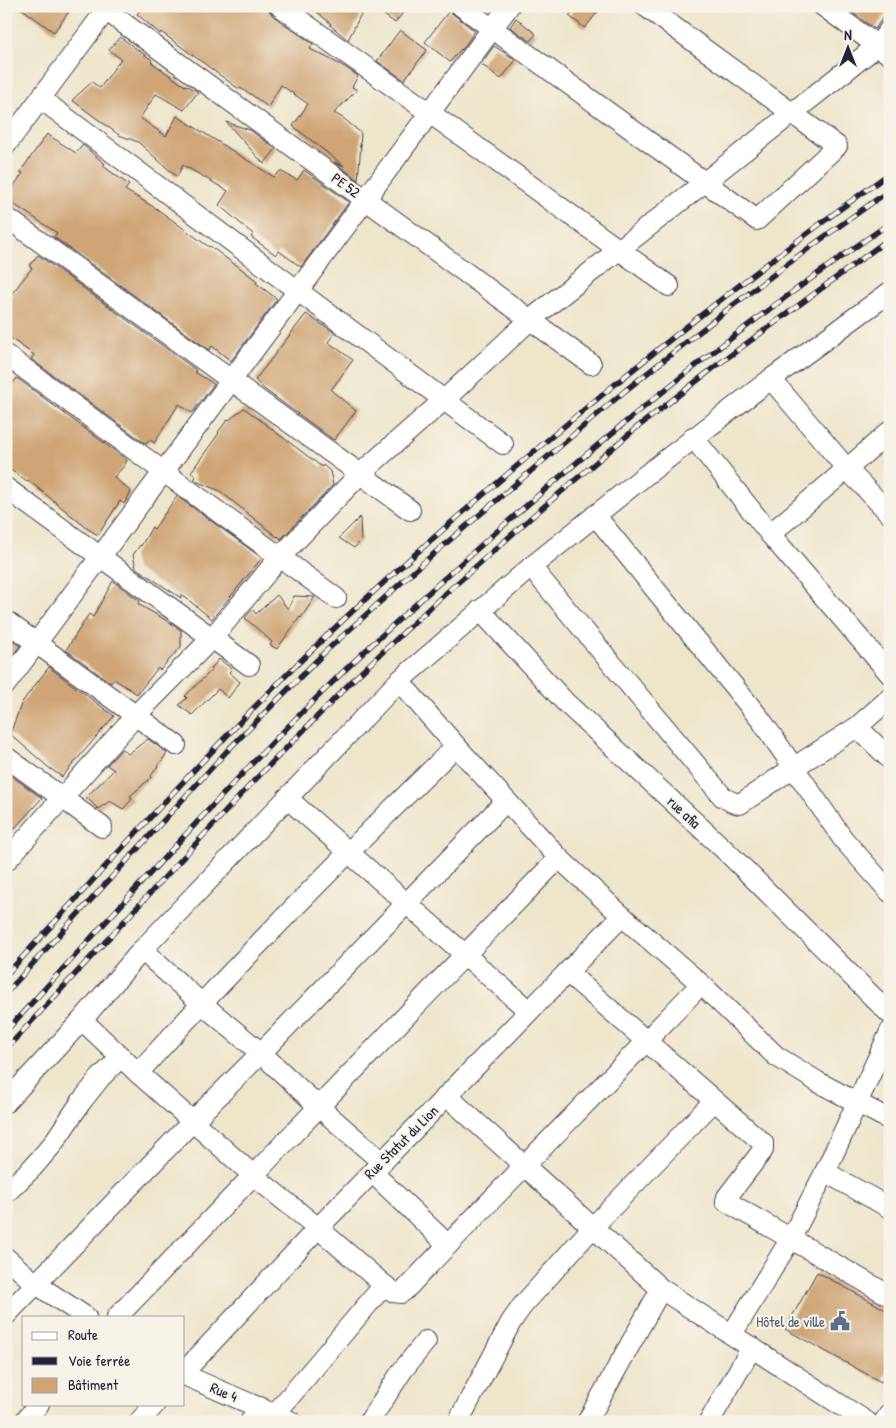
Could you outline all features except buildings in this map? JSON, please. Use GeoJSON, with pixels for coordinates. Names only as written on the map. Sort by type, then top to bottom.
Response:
{"type":"FeatureCollection","features":[{"type":"Feature","properties":{"kind":"street"},"geometry":{"type":"LineString","coordinates":[[280,6],[669,286]]}},
{"type":"Feature","properties":{"kind":"street"},"geometry":{"type":"LineString","coordinates":[[461,6],[757,220],[837,146],[645,6]]}},
{"type":"Feature","properties":{"kind":"street"},"geometry":{"type":"LineString","coordinates":[[6,684],[509,6]]}},
{"type":"Feature","properties":{"kind":"street"},"geometry":{"type":"LineString","coordinates":[[823,6],[884,50]]}},
{"type":"Feature","properties":{"kind":"street"},"geometry":{"type":"LineString","coordinates":[[6,145],[105,8]]}},
{"type":"Feature","properties":{"kind":"street","name":"PE 52"},"geometry":{"type":"LineString","coordinates":[[105,8],[591,364]]}},
{"type":"Feature","properties":{"kind":"street"},"geometry":{"type":"LineString","coordinates":[[6,861],[136,715],[212,638],[280,557],[360,474],[444,400],[530,320],[791,113],[884,50],[890,30]]}},
{"type":"Feature","properties":{"kind":"street"},"geometry":{"type":"LineString","coordinates":[[40,99],[503,444]]}},
{"type":"Feature","properties":{"kind":"street"},"geometry":{"type":"LineString","coordinates":[[6,216],[410,510]]}},
{"type":"Feature","properties":{"kind":"street"},"geometry":{"type":"LineString","coordinates":[[6,1102],[82,1020],[142,950],[399,681],[531,567],[693,437],[890,292]]}},
{"type":"Feature","properties":{"kind":"street"},"geometry":{"type":"LineString","coordinates":[[6,355],[336,598]]}},
{"type":"Feature","properties":{"kind":"street"},"geometry":{"type":"LineString","coordinates":[[771,379],[847,469],[890,514]]}},
{"type":"Feature","properties":{"kind":"street"},"geometry":{"type":"LineString","coordinates":[[770,534],[890,431]]}},
{"type":"Feature","properties":{"kind":"street"},"geometry":{"type":"LineString","coordinates":[[693,437],[770,534],[890,674]]}},
{"type":"Feature","properties":{"kind":"street"},"geometry":{"type":"LineString","coordinates":[[6,488],[249,665]]}},
{"type":"Feature","properties":{"kind":"street"},"geometry":{"type":"LineString","coordinates":[[595,515],[761,720],[843,838],[890,892]]}},
{"type":"Feature","properties":{"kind":"street"},"geometry":{"type":"LineString","coordinates":[[531,567],[723,797],[732,802],[740,804],[857,727],[890,698]]}},
{"type":"Feature","properties":{"kind":"street","name":"rue afia"},"geometry":{"type":"LineString","coordinates":[[480,610],[565,702],[728,853],[890,1014]]}},
{"type":"Feature","properties":{"kind":"street"},"geometry":{"type":"LineString","coordinates":[[6,621],[176,745]]}},
{"type":"Feature","properties":{"kind":"street"},"geometry":{"type":"LineString","coordinates":[[399,681],[559,858],[622,916],[701,984],[776,1056],[818,1082],[890,1120]]}},
{"type":"Feature","properties":{"kind":"street"},"geometry":{"type":"LineString","coordinates":[[857,727],[890,759]]}},
{"type":"Feature","properties":{"kind":"street"},"geometry":{"type":"LineString","coordinates":[[138,1073],[201,1004],[348,852],[456,746]]}},
{"type":"Feature","properties":{"kind":"street"},"geometry":{"type":"LineString","coordinates":[[6,757],[102,827]]}},
{"type":"Feature","properties":{"kind":"street"},"geometry":{"type":"LineString","coordinates":[[287,798],[529,1012]]}},
{"type":"Feature","properties":{"kind":"street"},"geometry":{"type":"LineString","coordinates":[[6,1315],[506,801]]}},
{"type":"Feature","properties":{"kind":"street"},"geometry":{"type":"LineString","coordinates":[[118,1316],[254,1176],[464,954],[559,858]]}},
{"type":"Feature","properties":{"kind":"street","name":"Rue Statut du Lion"},"geometry":{"type":"LineString","coordinates":[[185,1373],[318,1228],[622,916]]}},
{"type":"Feature","properties":{"kind":"street"},"geometry":{"type":"LineString","coordinates":[[142,950],[201,1004],[261,1053],[318,1107],[377,1167],[448,1245]]}},
{"type":"Feature","properties":{"kind":"street"},"geometry":{"type":"LineString","coordinates":[[568,972],[763,1143],[763,1150],[726,1197],[726,1201],[790,1240],[890,1296]]}},
{"type":"Feature","properties":{"kind":"street"},"geometry":{"type":"LineString","coordinates":[[82,1020],[138,1073],[254,1176],[384,1285],[394,1292],[401,1293],[701,984]]}},
{"type":"Feature","properties":{"kind":"street"},"geometry":{"type":"LineString","coordinates":[[732,1334],[790,1240],[825,1172],[890,1032]]}},
{"type":"Feature","properties":{"kind":"street"},"geometry":{"type":"LineString","coordinates":[[6,1193],[33,1167],[52,1145],[100,1078],[122,1057]]}},
{"type":"Feature","properties":{"kind":"street"},"geometry":{"type":"LineString","coordinates":[[447,1096],[661,1289],[752,1347],[839,1415],[867,1422]]}},
{"type":"Feature","properties":{"kind":"street"},"geometry":{"type":"LineString","coordinates":[[458,1422],[511,1322],[523,1305],[592,1228],[714,1101]]}},
{"type":"Feature","properties":{"kind":"street"},"geometry":{"type":"LineString","coordinates":[[825,1172],[890,1208]]}},
{"type":"Feature","properties":{"kind":"street"},"geometry":{"type":"LineString","coordinates":[[6,1258],[36,1284],[84,1316]]}},
{"type":"Feature","properties":{"kind":"street"},"geometry":{"type":"LineString","coordinates":[[269,1416],[384,1285]]}},
{"type":"Feature","properties":{"kind":"street"},"geometry":{"type":"LineString","coordinates":[[587,1422],[661,1289]]}},
{"type":"Feature","properties":{"kind":"street"},"geometry":{"type":"LineString","coordinates":[[368,1422],[402,1371],[426,1341]]}},
{"type":"Feature","properties":{"kind":"street"},"geometry":{"type":"LineString","coordinates":[[709,1422],[752,1347]]}},
{"type":"Feature","properties":{"kind":"street","name":"Rue 4"},"geometry":{"type":"LineString","coordinates":[[185,1374],[269,1416]]}},
{"type":"Feature","properties":{"kind":"street"},"geometry":{"type":"LineString","coordinates":[[24,1422],[37,1406]]}},
{"type":"Feature","properties":{"kind":"street"},"geometry":{"type":"LineString","coordinates":[[139,1422],[153,1406]]}},
{"type":"Feature","properties":{"kind":"street"},"geometry":{"type":"LineString","coordinates":[[884,1422],[890,1413]]}},
{"type":"Feature","properties":{"kind":"railway"},"geometry":{"type":"LineString","coordinates":[[6,975],[235,727],[315,647],[399,569],[515,468],[629,373],[758,271],[890,173]]}},
{"type":"Feature","properties":{"kind":"railway"},"geometry":{"type":"LineString","coordinates":[[6,993],[226,752],[326,651],[423,563],[626,390],[732,306],[890,190]]}},
{"type":"Feature","properties":{"kind":"railway"},"geometry":{"type":"LineString","coordinates":[[6,1031],[258,758],[345,670],[415,605],[535,498],[634,415],[734,336],[890,223]]}},
{"type":"Feature","properties":{"kind":"railway"},"geometry":{"type":"LineString","coordinates":[[6,1049],[251,784],[355,678],[437,601],[635,429],[716,366],[890,238]]}},
{"type":"Feature","properties":{"kind":"place","name":"Hôtel de ville"},"geometry":{"type":"Point","coordinates":[840,1321]}}]}
